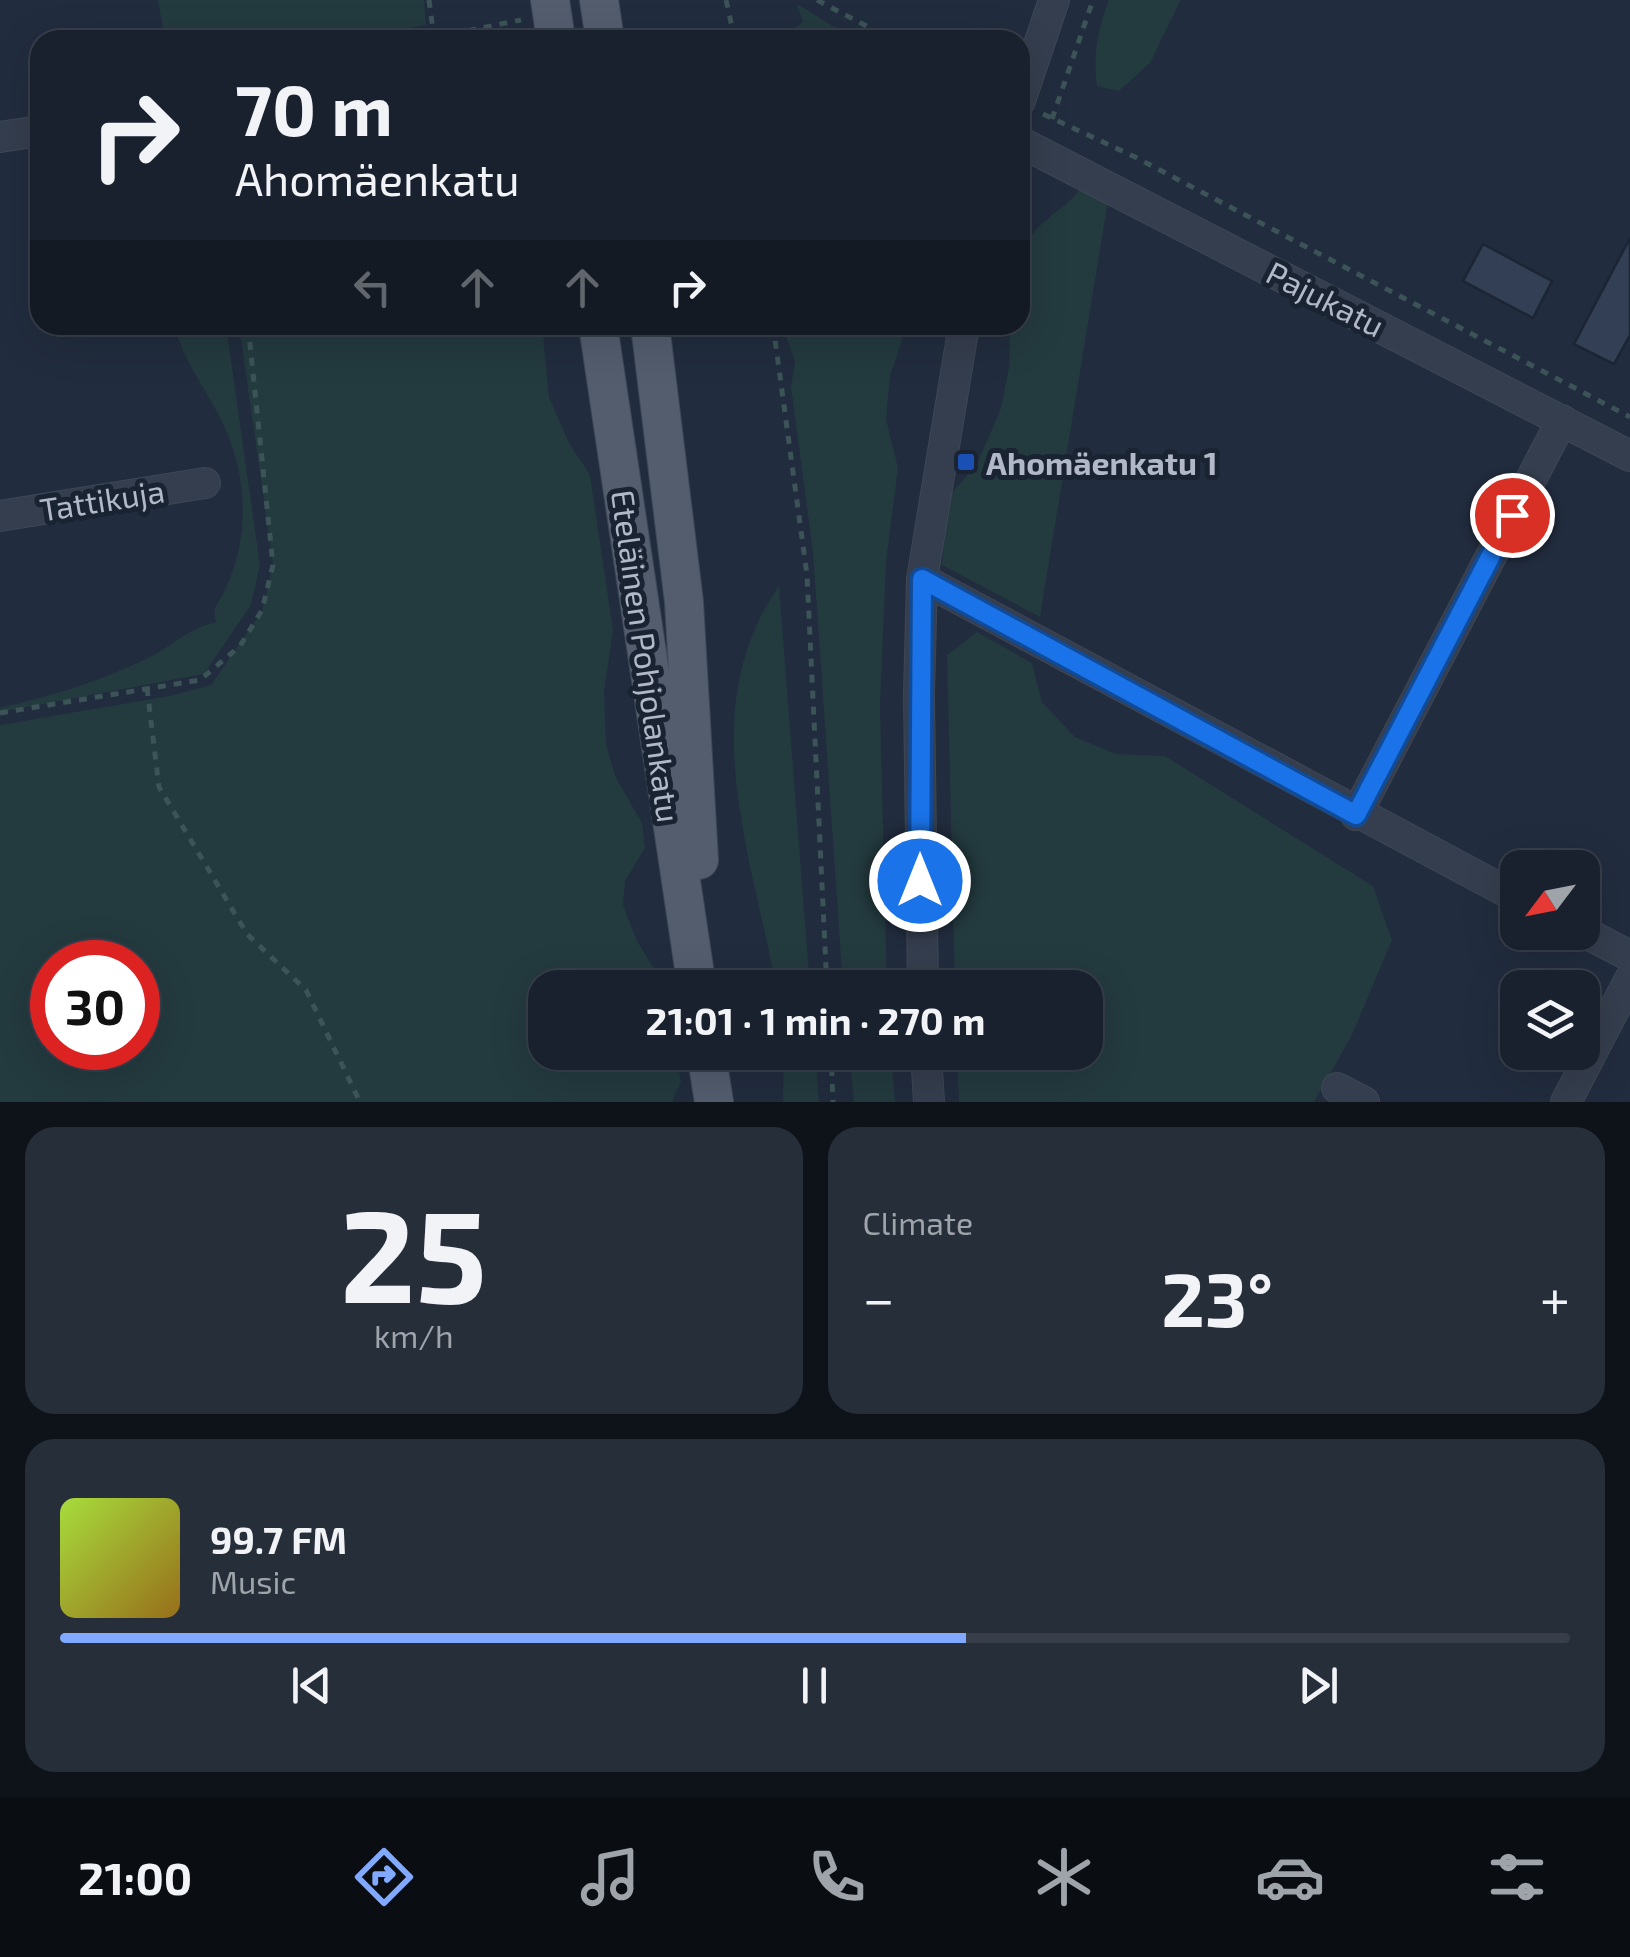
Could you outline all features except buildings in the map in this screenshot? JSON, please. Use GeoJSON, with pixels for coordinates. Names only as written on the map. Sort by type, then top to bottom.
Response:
{"type":"FeatureCollection","features":[{"type":"Feature","properties":{"kind":"main road"},"geometry":{"type":"LineString","coordinates":[[599,0],[604,30]]}},
{"type":"Feature","properties":{"kind":"main road","name":"Eteläinen Pohjolankatu"},"geometry":{"type":"LineString","coordinates":[[599,335],[694,970]]}},
{"type":"Feature","properties":{"kind":"main road","name":"Eteläinen Pohjolankatu"},"geometry":{"type":"LineString","coordinates":[[651,335],[684,602],[706,970]]}},
{"type":"Feature","properties":{"kind":"main road"},"geometry":{"type":"LineString","coordinates":[[710,1070],[714,1102]]}},
{"type":"Feature","properties":{"kind":"street"},"geometry":{"type":"LineString","coordinates":[[1030,98],[1054,0]]}},
{"type":"Feature","properties":{"kind":"street"},"geometry":{"type":"LineString","coordinates":[[0,137],[30,133]]}},
{"type":"Feature","properties":{"kind":"street","name":"Pajukatu"},"geometry":{"type":"LineString","coordinates":[[1030,147],[1630,456]]}},
{"type":"Feature","properties":{"kind":"street"},"geometry":{"type":"LineString","coordinates":[[923,970],[918,694],[922,579],[962,335]]}},
{"type":"Feature","properties":{"kind":"street"},"geometry":{"type":"LineString","coordinates":[[1356,815],[1562,420]]}},
{"type":"Feature","properties":{"kind":"street","name":"Tattikuja"},"geometry":{"type":"LineString","coordinates":[[0,516],[205,483]]}},
{"type":"Feature","properties":{"kind":"street"},"geometry":{"type":"LineString","coordinates":[[922,579],[1500,889]]}},
{"type":"Feature","properties":{"kind":"street"},"geometry":{"type":"LineString","coordinates":[[1600,940],[1630,956]]}},
{"type":"Feature","properties":{"kind":"street"},"geometry":{"type":"LineString","coordinates":[[1566,1102],[1630,980]]}},
{"type":"Feature","properties":{"kind":"street"},"geometry":{"type":"LineString","coordinates":[[927,1070],[928,1102]]}},
{"type":"Feature","properties":{"kind":"path"},"geometry":{"type":"LineString","coordinates":[[428,0],[433,30]]}},
{"type":"Feature","properties":{"kind":"path"},"geometry":{"type":"LineString","coordinates":[[726,0],[732,30]]}},
{"type":"Feature","properties":{"kind":"path"},"geometry":{"type":"LineString","coordinates":[[817,0],[874,30]]}},
{"type":"Feature","properties":{"kind":"path"},"geometry":{"type":"LineString","coordinates":[[1052,118],[1093,0]]}},
{"type":"Feature","properties":{"kind":"path"},"geometry":{"type":"LineString","coordinates":[[482,30],[547,19]]}},
{"type":"Feature","properties":{"kind":"path"},"geometry":{"type":"LineString","coordinates":[[1030,107],[1136,157],[1630,418]]}},
{"type":"Feature","properties":{"kind":"path"},"geometry":{"type":"LineString","coordinates":[[0,713],[200,680],[240,646],[262,610],[273,566],[249,335]]}},
{"type":"Feature","properties":{"kind":"path"},"geometry":{"type":"LineString","coordinates":[[774,335],[807,575],[827,970]]}},
{"type":"Feature","properties":{"kind":"path"},"geometry":{"type":"LineString","coordinates":[[147,687],[158,787],[247,934],[306,990],[360,1102]]}},
{"type":"Feature","properties":{"kind":"path"},"geometry":{"type":"LineString","coordinates":[[831,1070],[833,1102]]}},
{"type":"Feature","properties":{"kind":"green space"},"geometry":{"type":"Polygon","coordinates":[[[158,0],[424,0],[426,25],[400,30],[163,30],[158,0]]]}},
{"type":"Feature","properties":{"kind":"green space"},"geometry":{"type":"Polygon","coordinates":[[[1109,0],[1181,0],[1150,63],[1119,91],[1097,86],[1097,42],[1109,0]]]}},
{"type":"Feature","properties":{"kind":"green space"},"geometry":{"type":"Polygon","coordinates":[[[797,5],[839,30],[791,30],[803,22],[797,5]]]}},
{"type":"Feature","properties":{"kind":"green space"},"geometry":{"type":"Polygon","coordinates":[[[1080,188],[1108,201],[1040,617],[942,565],[949,496],[977,464],[1001,408],[1009,367],[1010,335],[1030,335],[1030,239],[1080,188]]]}},
{"type":"Feature","properties":{"kind":"green space"},"geometry":{"type":"Polygon","coordinates":[[[227,335],[260,565],[251,605],[204,674],[0,712],[0,708],[112,674],[148,658],[197,628],[216,622],[214,609],[235,563],[241,538],[242,488],[230,439],[178,337],[227,335]]]}},
{"type":"Feature","properties":{"kind":"green space"},"geometry":{"type":"Polygon","coordinates":[[[240,335],[543,335],[549,397],[569,443],[590,475],[613,630],[604,692],[606,743],[615,776],[642,823],[645,848],[625,881],[623,905],[637,941],[655,970],[528,970],[528,1070],[679,1070],[681,1082],[672,1102],[0,1102],[0,725],[211,685],[262,611],[273,565],[240,335]]]}},
{"type":"Feature","properties":{"kind":"green space"},"geometry":{"type":"Polygon","coordinates":[[[786,335],[904,335],[890,376],[886,419],[898,468],[886,562],[880,706],[887,970],[842,970],[813,552],[791,387],[795,361],[786,335]]]}},
{"type":"Feature","properties":{"kind":"green space"},"geometry":{"type":"Polygon","coordinates":[[[779,586],[809,970],[772,970],[744,834],[734,732],[739,682],[753,633],[779,586]]]}},
{"type":"Feature","properties":{"kind":"green space"},"geometry":{"type":"Polygon","coordinates":[[[977,632],[1032,663],[1042,702],[1075,737],[1116,754],[1165,756],[1373,886],[1392,940],[1352,1035],[1314,1102],[959,1102],[958,1070],[1103,1070],[1103,970],[955,970],[947,655],[977,632]]]}},
{"type":"Feature","properties":{"kind":"green space"},"geometry":{"type":"Polygon","coordinates":[[[784,1070],[816,1070],[819,1102],[783,1102],[784,1070]]]}},
{"type":"Feature","properties":{"kind":"green space"},"geometry":{"type":"Polygon","coordinates":[[[851,1070],[892,1070],[895,1102],[854,1102],[851,1070]]]}},
{"type":"Feature","properties":{"kind":"place","name":"Ahomäenkatu 1"},"geometry":{"type":"Point","coordinates":[966,462]}},
{"type":"Feature","properties":{"kind":"route"},"geometry":{"type":"LineString","coordinates":[[920,881],[918,694],[922,579],[1356,815],[1512,515]]}}]}
